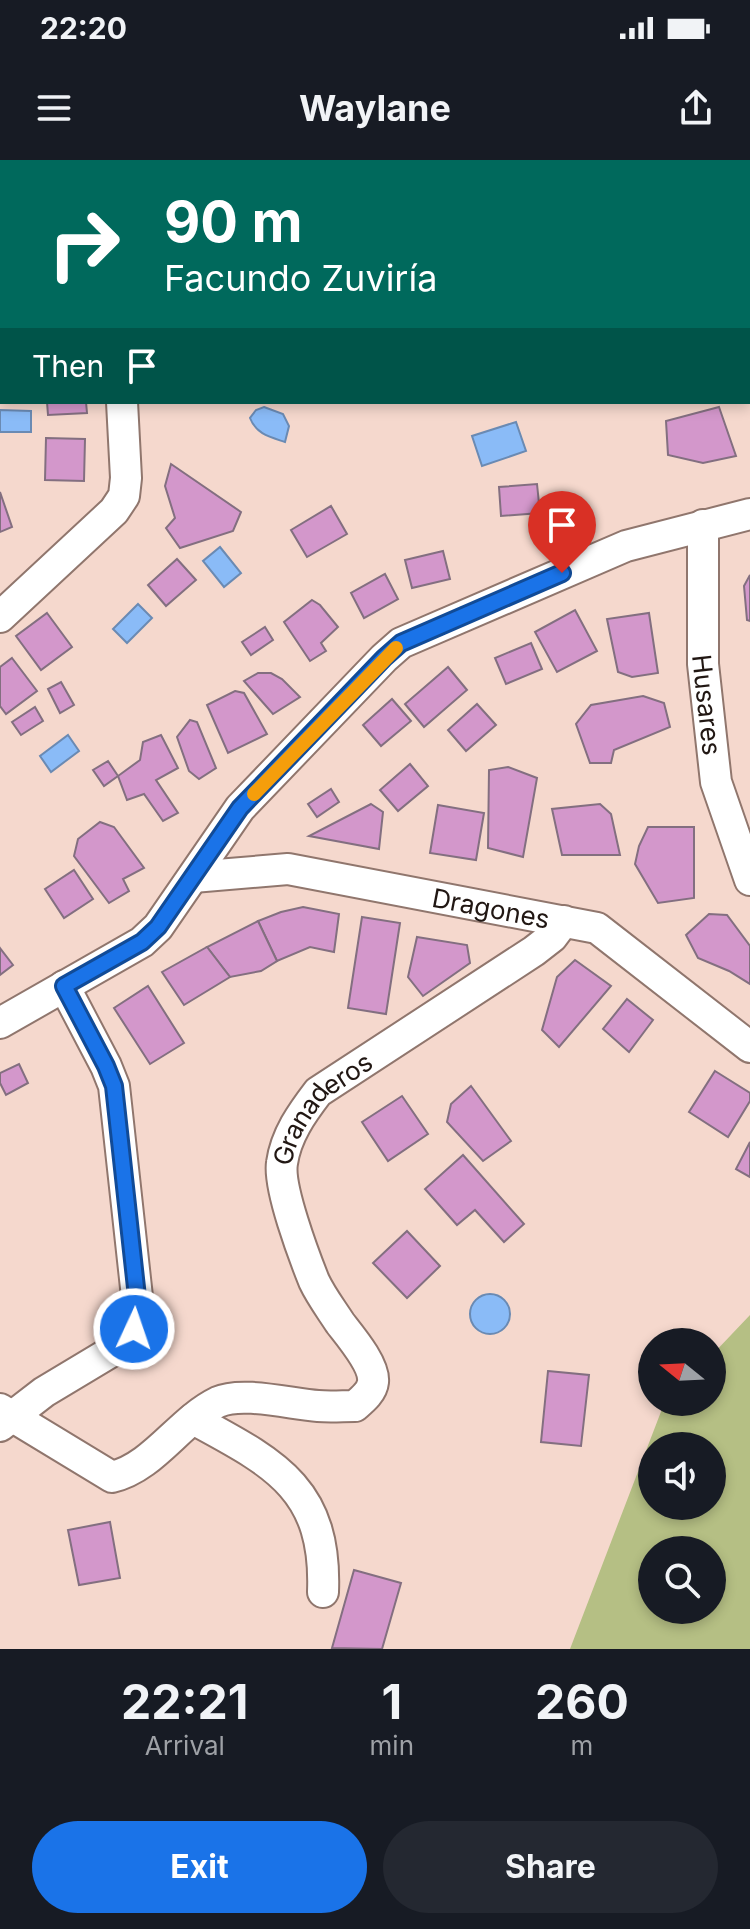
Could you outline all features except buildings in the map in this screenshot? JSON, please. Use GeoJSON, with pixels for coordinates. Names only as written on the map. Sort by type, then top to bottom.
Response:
{"type":"FeatureCollection","features":[{"type":"Feature","properties":{"kind":"street"},"geometry":{"type":"LineString","coordinates":[[0,617],[114,511],[124,496],[122,404]]}},
{"type":"Feature","properties":{"kind":"street"},"geometry":{"type":"LineString","coordinates":[[0,1023],[142,942],[158,927],[240,808],[401,643],[626,546],[750,514]]}},
{"type":"Feature","properties":{"kind":"street","name":"Husares"},"geometry":{"type":"LineString","coordinates":[[703,525],[703,664],[716,782],[750,880]]}},
{"type":"Feature","properties":{"kind":"street","name":"Dragones"},"geometry":{"type":"LineString","coordinates":[[193,877],[288,869],[597,928],[750,1047]]}},
{"type":"Feature","properties":{"kind":"street","name":"Granaderos"},"geometry":{"type":"LineString","coordinates":[[4,1416],[112,1477],[129,1473],[193,1419],[220,1401],[239,1398],[320,1406],[355,1406],[366,1396],[373,1382],[370,1367],[314,1280],[281,1182],[282,1162],[289,1139],[300,1116],[318,1092],[534,951],[552,937],[564,921]]}},
{"type":"Feature","properties":{"kind":"street"},"geometry":{"type":"LineString","coordinates":[[4,1416],[124,1344],[134,1329],[138,1306],[114,1086],[64,986]]}},
{"type":"Feature","properties":{"kind":"street"},"geometry":{"type":"LineString","coordinates":[[193,1419],[282,1473],[303,1499],[320,1538],[324,1566],[323,1592]]}},
{"type":"Feature","properties":{"kind":"green space"},"geometry":{"type":"Polygon","coordinates":[[[750,1315],[750,1649],[570,1649],[638,1472],[638,1520],[726,1520],[726,1432],[653,1432],[659,1416],[726,1416],[726,1340],[750,1315]]]}},
{"type":"Feature","properties":{"kind":"water"},"geometry":{"type":"Polygon","coordinates":[[[264,407],[283,414],[289,426],[285,442],[264,434],[250,418],[256,410],[264,407]]]}},
{"type":"Feature","properties":{"kind":"water"},"geometry":{"type":"Polygon","coordinates":[[[0,410],[31,411],[31,432],[0,432],[0,410]]]}},
{"type":"Feature","properties":{"kind":"water"},"geometry":{"type":"Polygon","coordinates":[[[516,422],[526,451],[482,466],[472,436],[516,422]]]}},
{"type":"Feature","properties":{"kind":"water"},"geometry":{"type":"Polygon","coordinates":[[[220,547],[241,573],[224,587],[203,561],[220,547]]]}},
{"type":"Feature","properties":{"kind":"water"},"geometry":{"type":"Polygon","coordinates":[[[138,604],[152,618],[127,643],[113,629],[138,604]]]}},
{"type":"Feature","properties":{"kind":"water"},"geometry":{"type":"Polygon","coordinates":[[[68,735],[79,751],[51,772],[40,756],[68,735]]]}},
{"type":"Feature","properties":{"kind":"water"},"geometry":{"type":"Polygon","coordinates":[[[490,1294],[504,1300],[510,1314],[504,1328],[490,1334],[476,1328],[470,1314],[476,1300],[490,1294]]]}},
{"type":"Feature","properties":{"kind":"slow traffic"},"geometry":{"type":"LineString","coordinates":[[254,794],[396,648]]}},
{"type":"Feature","properties":{"kind":"route"},"geometry":{"type":"LineString","coordinates":[[134,1329],[138,1306],[114,1086],[64,986],[142,942],[158,927],[240,808],[401,643],[562,573]]}}]}
